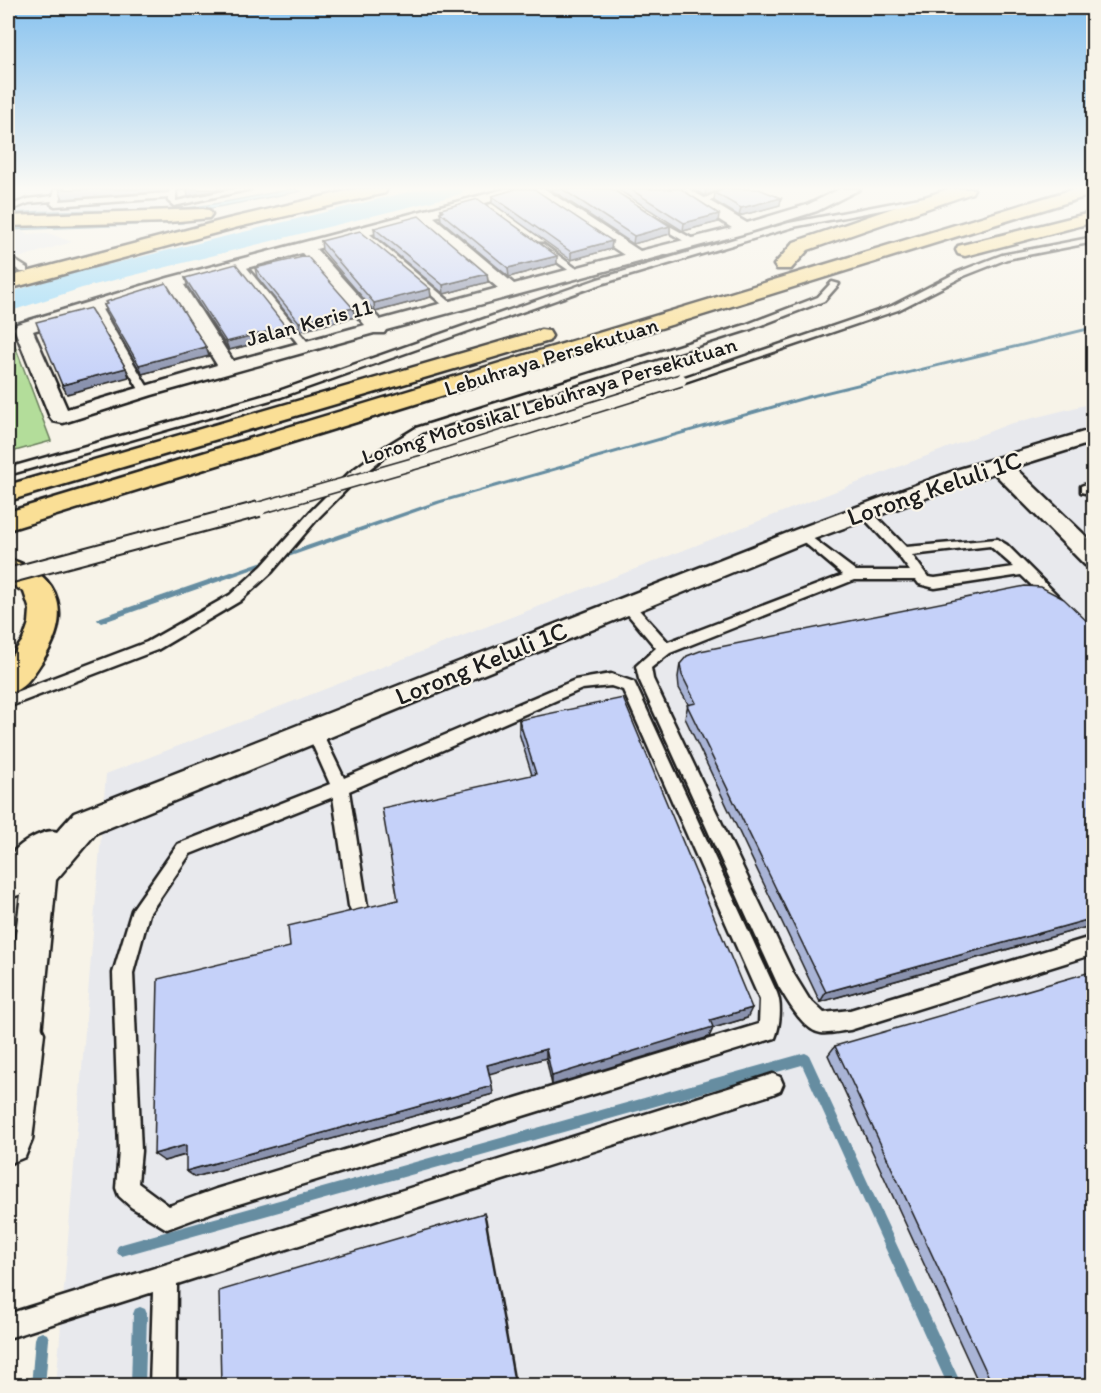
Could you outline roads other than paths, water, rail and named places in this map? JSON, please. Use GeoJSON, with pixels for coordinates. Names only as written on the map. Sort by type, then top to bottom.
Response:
{"type":"FeatureCollection","features":[{"type":"Feature","properties":{"kind":"main road"},"geometry":{"type":"LineString","coordinates":[[16,272],[86,254]]}},
{"type":"Feature","properties":{"kind":"main road"},"geometry":{"type":"LineString","coordinates":[[8,283],[117,254]]}},
{"type":"Feature","properties":{"kind":"main road"},"geometry":{"type":"LineString","coordinates":[[784,265],[794,254]]}},
{"type":"Feature","properties":{"kind":"main road","name":"Lebuhraya Persekutuan"},"geometry":{"type":"LineString","coordinates":[[602,318],[821,254]]}},
{"type":"Feature","properties":{"kind":"main road","name":"Lebuhraya Persekutuan"},"geometry":{"type":"LineString","coordinates":[[8,521],[479,379],[865,254]]}},
{"type":"Feature","properties":{"kind":"main road"},"geometry":{"type":"LineString","coordinates":[[946,255],[950,254]]}},
{"type":"Feature","properties":{"kind":"main road"},"geometry":{"type":"LineString","coordinates":[[479,379],[656,337],[835,284],[902,267]]}},
{"type":"Feature","properties":{"kind":"main road","name":"Lebuhraya Persekutuan"},"geometry":{"type":"LineString","coordinates":[[8,493],[556,332]]}},
{"type":"Feature","properties":{"kind":"main road"},"geometry":{"type":"LineString","coordinates":[[8,569],[37,586],[45,612],[42,630],[27,661],[8,682]]}},
{"type":"Feature","properties":{"kind":"street"},"geometry":{"type":"LineString","coordinates":[[95,306],[280,254]]}},
{"type":"Feature","properties":{"kind":"street"},"geometry":{"type":"LineString","coordinates":[[312,254],[378,329]]}},
{"type":"Feature","properties":{"kind":"street"},"geometry":{"type":"LineString","coordinates":[[468,254],[511,290]]}},
{"type":"Feature","properties":{"kind":"street","name":"Jalan Keris 11"},"geometry":{"type":"LineString","coordinates":[[95,306],[23,328],[60,417],[145,391],[378,329],[644,254]]}},
{"type":"Feature","properties":{"kind":"street"},"geometry":{"type":"LineString","coordinates":[[174,282],[229,369]]}},
{"type":"Feature","properties":{"kind":"street","name":"Lorong Keluli 1C"},"geometry":{"type":"LineString","coordinates":[[8,1140],[15,1028],[40,875],[85,823],[803,535],[999,465],[1094,435]]}},
{"type":"Feature","properties":{"kind":"street"},"geometry":{"type":"LineString","coordinates":[[999,465],[1094,559]]}},
{"type":"Feature","properties":{"kind":"street"},"geometry":{"type":"LineString","coordinates":[[8,884],[29,858],[85,823]]}},
{"type":"Feature","properties":{"kind":"lane"},"geometry":{"type":"LineString","coordinates":[[388,254],[452,308]]}},
{"type":"Feature","properties":{"kind":"lane"},"geometry":{"type":"LineString","coordinates":[[552,254],[577,272]]}},
{"type":"Feature","properties":{"kind":"lane"},"geometry":{"type":"LineString","coordinates":[[8,472],[287,392],[602,281],[689,254]]}},
{"type":"Feature","properties":{"kind":"lane","name":"Lorong Motosikal Lebuhraya Persekutuan"},"geometry":{"type":"LineString","coordinates":[[8,576],[176,533],[471,448],[896,308],[952,278],[1005,257],[1020,254]]}},
{"type":"Feature","properties":{"kind":"lane"},"geometry":{"type":"LineString","coordinates":[[8,258],[16,272]]}},
{"type":"Feature","properties":{"kind":"lane"},"geometry":{"type":"LineString","coordinates":[[240,265],[307,348]]}},
{"type":"Feature","properties":{"kind":"lane"},"geometry":{"type":"LineString","coordinates":[[8,701],[152,646],[235,598],[267,569],[315,514],[353,476],[384,452],[420,430],[748,327],[821,299],[835,284]]}},
{"type":"Feature","properties":{"kind":"lane"},"geometry":{"type":"LineString","coordinates":[[95,306],[145,391]]}},
{"type":"Feature","properties":{"kind":"lane"},"geometry":{"type":"LineString","coordinates":[[865,512],[903,552],[924,581],[935,584],[1024,570]]}},
{"type":"Feature","properties":{"kind":"lane"},"geometry":{"type":"LineString","coordinates":[[803,535],[853,576]]}},
{"type":"Feature","properties":{"kind":"lane"},"geometry":{"type":"LineString","coordinates":[[903,552],[992,542],[1002,548],[1063,608]]}},
{"type":"Feature","properties":{"kind":"lane"},"geometry":{"type":"LineString","coordinates":[[920,575],[853,576],[666,649],[643,666],[646,679],[786,980],[802,1006],[820,1023],[850,1020],[1094,945]]}},
{"type":"Feature","properties":{"kind":"lane"},"geometry":{"type":"LineString","coordinates":[[627,605],[666,649]]}},
{"type":"Feature","properties":{"kind":"lane"},"geometry":{"type":"LineString","coordinates":[[611,680],[628,686],[770,1000],[768,1031],[216,1200],[167,1218],[139,1200],[127,1188],[130,1151],[123,973],[141,910],[184,849],[340,787],[580,684],[611,680]]}},
{"type":"Feature","properties":{"kind":"lane"},"geometry":{"type":"LineString","coordinates":[[314,730],[340,787],[358,906]]}},
{"type":"Feature","properties":{"kind":"lane"},"geometry":{"type":"LineString","coordinates":[[8,1326],[772,1084]]}},
{"type":"Feature","properties":{"kind":"lane"},"geometry":{"type":"LineString","coordinates":[[163,1386],[165,1276]]}},
{"type":"Feature","properties":{"kind":"waterway"},"geometry":{"type":"LineString","coordinates":[[8,303],[72,282],[186,254]]}},
{"type":"Feature","properties":{"kind":"waterway"},"geometry":{"type":"LineString","coordinates":[[101,620],[439,502],[808,397],[1094,327]]}},
{"type":"Feature","properties":{"kind":"waterway"},"geometry":{"type":"LineString","coordinates":[[122,1250],[805,1059],[955,1386]]}},
{"type":"Feature","properties":{"kind":"waterway"},"geometry":{"type":"LineString","coordinates":[[138,1386],[140,1314]]}},
{"type":"Feature","properties":{"kind":"waterway"},"geometry":{"type":"LineString","coordinates":[[38,1386],[42,1339]]}}]}
